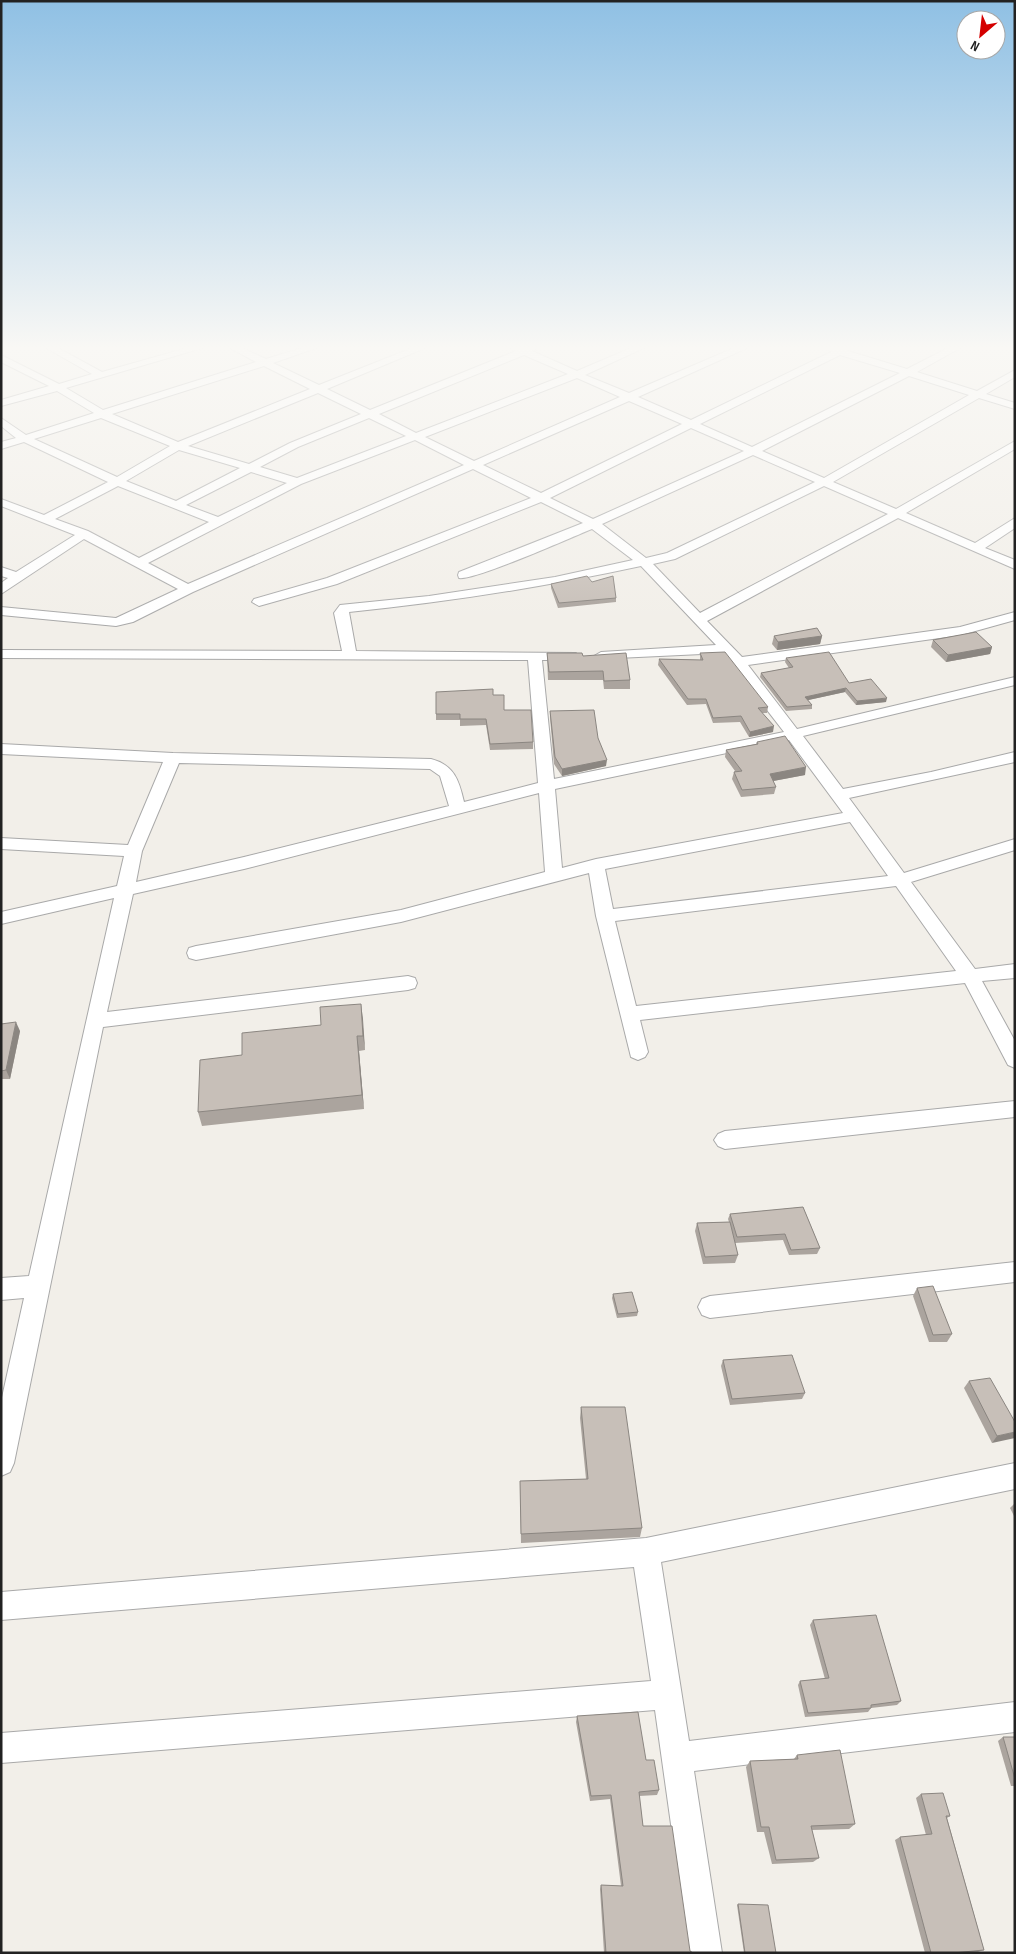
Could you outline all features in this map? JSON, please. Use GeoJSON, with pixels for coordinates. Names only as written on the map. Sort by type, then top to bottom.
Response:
{"type":"FeatureCollection","features":[{"type":"Feature","properties":{"kind":"street"},"geometry":{"type":"LineString","coordinates":[[1,446],[21,439]]}},
{"type":"Feature","properties":{"kind":"street"},"geometry":{"type":"LineString","coordinates":[[27,439],[117,482],[220,522]]}},
{"type":"Feature","properties":{"kind":"street"},"geometry":{"type":"LineString","coordinates":[[162,439],[178,446],[296,482]]}},
{"type":"Feature","properties":{"kind":"street"},"geometry":{"type":"LineString","coordinates":[[47,518],[117,482],[178,446],[194,439]]}},
{"type":"Feature","properties":{"kind":"street"},"geometry":{"type":"LineString","coordinates":[[175,506],[308,439]]}},
{"type":"Feature","properties":{"kind":"street"},"geometry":{"type":"LineString","coordinates":[[138,563],[296,482],[410,439]]}},
{"type":"Feature","properties":{"kind":"street"},"geometry":{"type":"LineString","coordinates":[[420,439],[594,524],[645,563],[700,619],[739,662],[794,734],[970,976],[1015,1060]]}},
{"type":"Feature","properties":{"kind":"street"},"geometry":{"type":"LineString","coordinates":[[1,611],[116,622],[128,619],[188,589],[532,439]]}},
{"type":"Feature","properties":{"kind":"street"},"geometry":{"type":"LineString","coordinates":[[259,602],[332,581],[541,498],[662,439]]}},
{"type":"Feature","properties":{"kind":"street"},"geometry":{"type":"LineString","coordinates":[[725,439],[895,515],[1015,565]]}},
{"type":"Feature","properties":{"kind":"street"},"geometry":{"type":"LineString","coordinates":[[464,575],[512,559],[594,524],[777,439]]}},
{"type":"Feature","properties":{"kind":"street"},"geometry":{"type":"LineString","coordinates":[[350,654],[340,613],[344,608],[439,598],[554,581],[671,556],[824,482],[900,439]]}},
{"type":"Feature","properties":{"kind":"street"},"geometry":{"type":"LineString","coordinates":[[700,619],[895,515],[1015,444]]}},
{"type":"Feature","properties":{"kind":"street"},"geometry":{"type":"LineString","coordinates":[[1,502],[47,518],[84,534],[188,589]]}},
{"type":"Feature","properties":{"kind":"street"},"geometry":{"type":"LineString","coordinates":[[974,549],[1015,522]]}},
{"type":"Feature","properties":{"kind":"street"},"geometry":{"type":"LineString","coordinates":[[1,590],[17,577],[84,534]]}},
{"type":"Feature","properties":{"kind":"street"},"geometry":{"type":"LineString","coordinates":[[1,572],[17,577]]}},
{"type":"Feature","properties":{"kind":"street"},"geometry":{"type":"LineString","coordinates":[[739,662],[961,631],[1015,616]]}},
{"type":"Feature","properties":{"kind":"street"},"geometry":{"type":"LineString","coordinates":[[1,654],[534,656],[635,655],[728,650]]}},
{"type":"Feature","properties":{"kind":"street"},"geometry":{"type":"LineString","coordinates":[[534,656],[554,874]]}},
{"type":"Feature","properties":{"kind":"street"},"geometry":{"type":"LineString","coordinates":[[1,918],[244,863],[546,786],[794,734],[1015,681]]}},
{"type":"Feature","properties":{"kind":"street"},"geometry":{"type":"LineString","coordinates":[[1,750],[173,758],[431,764],[441,766],[447,770],[458,809]]}},
{"type":"Feature","properties":{"kind":"street"},"geometry":{"type":"LineString","coordinates":[[839,795],[931,777],[1015,757]]}},
{"type":"Feature","properties":{"kind":"street"},"geometry":{"type":"LineString","coordinates":[[1,1463],[134,851],[173,758]]}},
{"type":"Feature","properties":{"kind":"street"},"geometry":{"type":"LineString","coordinates":[[196,953],[401,916],[554,874],[854,816]]}},
{"type":"Feature","properties":{"kind":"street"},"geometry":{"type":"LineString","coordinates":[[1,843],[134,851]]}},
{"type":"Feature","properties":{"kind":"street"},"geometry":{"type":"LineString","coordinates":[[605,916],[900,880],[1015,844]]}},
{"type":"Feature","properties":{"kind":"street"},"geometry":{"type":"LineString","coordinates":[[596,865],[605,916],[638,1052]]}},
{"type":"Feature","properties":{"kind":"street"},"geometry":{"type":"LineString","coordinates":[[629,1014],[1015,971]]}},
{"type":"Feature","properties":{"kind":"street"},"geometry":{"type":"LineString","coordinates":[[96,1022],[408,983]]}},
{"type":"Feature","properties":{"kind":"street"},"geometry":{"type":"LineString","coordinates":[[725,1140],[1015,1109]]}},
{"type":"Feature","properties":{"kind":"street"},"geometry":{"type":"LineString","coordinates":[[710,1308],[1015,1272]]}},
{"type":"Feature","properties":{"kind":"street"},"geometry":{"type":"LineString","coordinates":[[1,1289],[40,1286]]}},
{"type":"Feature","properties":{"kind":"street"},"geometry":{"type":"LineString","coordinates":[[1,1606],[646,1552],[1015,1476]]}},
{"type":"Feature","properties":{"kind":"street"},"geometry":{"type":"LineString","coordinates":[[646,1552],[706,1953]]}},
{"type":"Feature","properties":{"kind":"street"},"geometry":{"type":"LineString","coordinates":[[1,1748],[666,1694]]}},
{"type":"Feature","properties":{"kind":"street"},"geometry":{"type":"LineString","coordinates":[[677,1758],[1015,1717]]}},
{"type":"Feature","properties":{"kind":"building"},"geometry":{"type":"Polygon","coordinates":[[[587,576],[592,582],[613,576],[616,598],[559,603],[551,584],[587,576]]]}},
{"type":"Feature","properties":{"kind":"building"},"geometry":{"type":"Polygon","coordinates":[[[817,628],[822,636],[778,642],[774,636],[817,628]]]}},
{"type":"Feature","properties":{"kind":"building"},"geometry":{"type":"Polygon","coordinates":[[[976,632],[992,647],[948,655],[933,640],[976,632]]]}},
{"type":"Feature","properties":{"kind":"building"},"geometry":{"type":"Polygon","coordinates":[[[725,652],[768,707],[758,708],[774,726],[750,732],[741,716],[713,718],[706,699],[688,699],[659,659],[703,660],[700,653],[725,652]]]}},
{"type":"Feature","properties":{"kind":"building"},"geometry":{"type":"Polygon","coordinates":[[[829,652],[849,683],[871,679],[887,698],[857,701],[846,688],[805,697],[812,705],[787,707],[761,673],[793,667],[786,658],[829,652]]]}},
{"type":"Feature","properties":{"kind":"building"},"geometry":{"type":"Polygon","coordinates":[[[547,653],[582,653],[583,656],[626,653],[630,680],[604,681],[603,671],[549,672],[547,653]]]}},
{"type":"Feature","properties":{"kind":"building"},"geometry":{"type":"Polygon","coordinates":[[[493,689],[493,695],[504,695],[504,710],[531,710],[533,742],[490,744],[486,719],[460,719],[460,714],[436,714],[436,692],[493,689]]]}},
{"type":"Feature","properties":{"kind":"building"},"geometry":{"type":"Polygon","coordinates":[[[594,710],[598,738],[607,760],[562,769],[555,757],[550,711],[594,710]]]}},
{"type":"Feature","properties":{"kind":"building"},"geometry":{"type":"Polygon","coordinates":[[[785,736],[806,767],[770,774],[776,787],[742,790],[734,772],[742,771],[726,750],[758,744],[757,742],[785,736]]]}},
{"type":"Feature","properties":{"kind":"building"},"geometry":{"type":"Polygon","coordinates":[[[361,1004],[363,1036],[357,1036],[362,1095],[198,1112],[200,1060],[242,1055],[242,1033],[321,1025],[320,1007],[361,1004]]]}},
{"type":"Feature","properties":{"kind":"building"},"geometry":{"type":"Polygon","coordinates":[[[16,1022],[6,1070],[1,1071],[1,1024],[16,1022]]]}},
{"type":"Feature","properties":{"kind":"building"},"geometry":{"type":"Polygon","coordinates":[[[803,1207],[820,1248],[791,1250],[785,1234],[737,1237],[730,1214],[803,1207]]]}},
{"type":"Feature","properties":{"kind":"building"},"geometry":{"type":"Polygon","coordinates":[[[730,1222],[738,1255],[705,1257],[697,1223],[730,1222]]]}},
{"type":"Feature","properties":{"kind":"building"},"geometry":{"type":"Polygon","coordinates":[[[933,1286],[952,1334],[933,1335],[917,1288],[933,1286]]]}},
{"type":"Feature","properties":{"kind":"building"},"geometry":{"type":"Polygon","coordinates":[[[632,1292],[638,1312],[618,1314],[613,1294],[632,1292]]]}},
{"type":"Feature","properties":{"kind":"building"},"geometry":{"type":"Polygon","coordinates":[[[792,1355],[805,1393],[732,1399],[723,1360],[792,1355]]]}},
{"type":"Feature","properties":{"kind":"building"},"geometry":{"type":"Polygon","coordinates":[[[990,1378],[1015,1422],[1015,1432],[997,1436],[969,1381],[990,1378]]]}},
{"type":"Feature","properties":{"kind":"building"},"geometry":{"type":"Polygon","coordinates":[[[581,1407],[625,1407],[642,1528],[521,1534],[520,1481],[588,1479],[581,1407]]]}},
{"type":"Feature","properties":{"kind":"building"},"geometry":{"type":"Polygon","coordinates":[[[876,1615],[901,1701],[871,1705],[871,1708],[808,1713],[800,1681],[829,1678],[813,1620],[876,1615]]]}},
{"type":"Feature","properties":{"kind":"building"},"geometry":{"type":"Polygon","coordinates":[[[638,1712],[646,1760],[654,1760],[659,1790],[639,1792],[643,1826],[672,1826],[690,1951],[693,1953],[606,1953],[601,1885],[623,1886],[611,1795],[591,1796],[577,1716],[638,1712]]]}},
{"type":"Feature","properties":{"kind":"building"},"geometry":{"type":"Polygon","coordinates":[[[1003,1737],[1015,1737],[1015,1779],[1003,1737]]]}},
{"type":"Feature","properties":{"kind":"building"},"geometry":{"type":"Polygon","coordinates":[[[840,1750],[855,1824],[811,1826],[819,1858],[776,1860],[769,1827],[761,1827],[750,1761],[798,1759],[797,1755],[840,1750]]]}},
{"type":"Feature","properties":{"kind":"building"},"geometry":{"type":"Polygon","coordinates":[[[943,1793],[950,1816],[946,1816],[984,1950],[931,1953],[900,1837],[932,1834],[921,1794],[943,1793]]]}},
{"type":"Feature","properties":{"kind":"building"},"geometry":{"type":"Polygon","coordinates":[[[738,1904],[768,1905],[776,1953],[745,1953],[738,1904]]]}}]}
